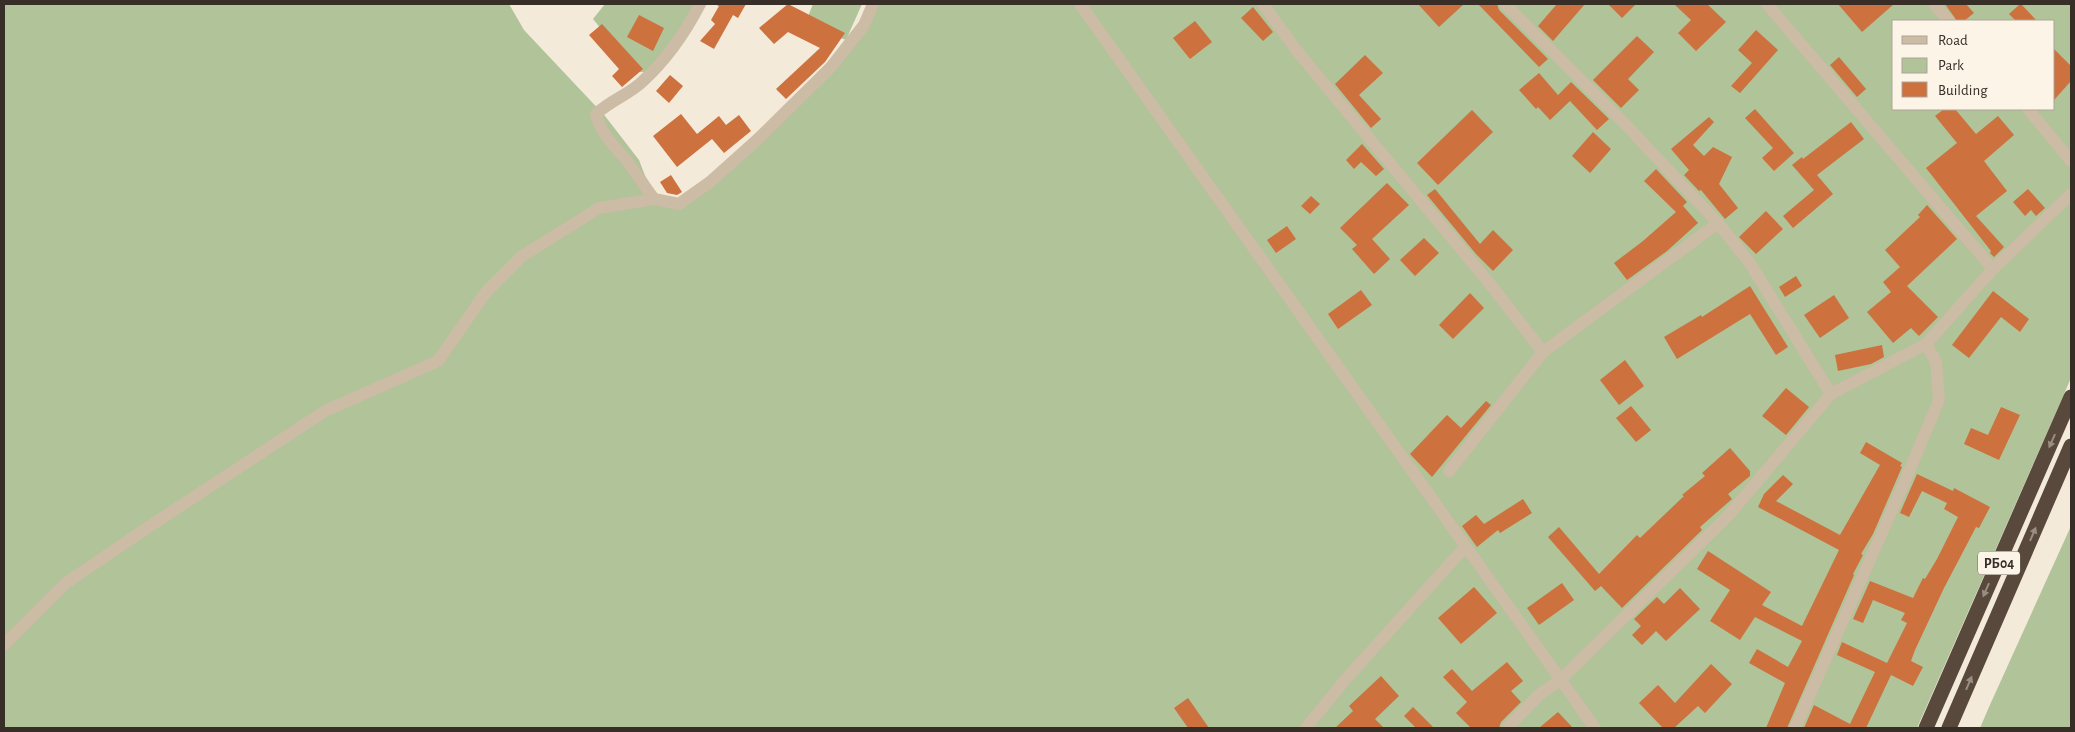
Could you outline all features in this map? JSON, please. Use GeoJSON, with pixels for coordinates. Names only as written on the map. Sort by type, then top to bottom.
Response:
{"type":"FeatureCollection","features":[{"type":"Feature","properties":{"kind":"highway","name":"РБ04"},"geometry":{"type":"LineString","coordinates":[[1926,728],[2071,397]]}},
{"type":"Feature","properties":{"kind":"highway","name":"РБ04"},"geometry":{"type":"LineString","coordinates":[[1949,728],[2071,446]]}},
{"type":"Feature","properties":{"kind":"street"},"geometry":{"type":"LineString","coordinates":[[654,199],[626,160],[606,137],[598,124],[596,114],[608,103],[642,82],[666,56],[700,4]]}},
{"type":"Feature","properties":{"kind":"street"},"geometry":{"type":"LineString","coordinates":[[4,645],[66,583],[146,528],[325,411],[438,361],[486,292],[522,256],[599,208],[654,199],[679,204],[710,182],[758,139],[831,67],[864,25],[873,4]]}},
{"type":"Feature","properties":{"kind":"street"},"geometry":{"type":"LineString","coordinates":[[1080,4],[1594,728]]}},
{"type":"Feature","properties":{"kind":"street"},"geometry":{"type":"LineString","coordinates":[[1263,4],[1297,51],[1490,284],[1543,352]]}},
{"type":"Feature","properties":{"kind":"street"},"geometry":{"type":"LineString","coordinates":[[1505,4],[1626,125],[1718,224],[1749,262],[1831,394]]}},
{"type":"Feature","properties":{"kind":"street"},"geometry":{"type":"LineString","coordinates":[[1767,4],[1992,269]]}},
{"type":"Feature","properties":{"kind":"street"},"geometry":{"type":"LineString","coordinates":[[1934,4],[1948,20]]}},
{"type":"Feature","properties":{"kind":"street"},"geometry":{"type":"LineString","coordinates":[[2029,110],[2071,161]]}},
{"type":"Feature","properties":{"kind":"street"},"geometry":{"type":"LineString","coordinates":[[1507,728],[1540,694],[1559,681],[1728,516],[1831,394],[1926,344],[1992,269],[2071,194]]}},
{"type":"Feature","properties":{"kind":"street"},"geometry":{"type":"LineString","coordinates":[[1449,471],[1543,352],[1718,224]]}},
{"type":"Feature","properties":{"kind":"street"},"geometry":{"type":"LineString","coordinates":[[1795,728],[1939,400],[1936,362],[1926,344]]}},
{"type":"Feature","properties":{"kind":"street"},"geometry":{"type":"LineString","coordinates":[[1306,728],[1345,680],[1465,547]]}},
{"type":"Feature","properties":{"kind":"green space"},"geometry":{"type":"Polygon","coordinates":[[[4,4],[509,4],[524,30],[605,116],[639,160],[654,199],[679,204],[831,67],[873,4],[2071,4],[2071,378],[1917,728],[4,728],[4,4]]]}},
{"type":"Feature","properties":{"kind":"green space"},"geometry":{"type":"Polygon","coordinates":[[[605,4],[700,4],[657,72],[636,72],[593,19],[605,4]]]}},
{"type":"Feature","properties":{"kind":"green space"},"geometry":{"type":"Polygon","coordinates":[[[813,4],[862,4],[846,40],[805,24],[813,4]]]}},
{"type":"Feature","properties":{"kind":"green space"},"geometry":{"type":"Polygon","coordinates":[[[2071,526],[2071,728],[1980,728],[1989,707],[2071,526]]]}},
{"type":"Feature","properties":{"kind":"building"},"geometry":{"type":"Polygon","coordinates":[[[714,4],[746,4],[738,18],[733,15],[714,49],[700,41],[715,24],[711,20],[719,6],[714,4]]]}},
{"type":"Feature","properties":{"kind":"building"},"geometry":{"type":"Polygon","coordinates":[[[788,4],[845,33],[825,62],[786,99],[776,89],[820,48],[788,32],[774,44],[759,28],[788,4]]]}},
{"type":"Feature","properties":{"kind":"building"},"geometry":{"type":"Polygon","coordinates":[[[1418,4],[1464,4],[1439,27],[1418,4]]]}},
{"type":"Feature","properties":{"kind":"building"},"geometry":{"type":"Polygon","coordinates":[[[1478,4],[1497,4],[1499,10],[1548,59],[1539,67],[1478,4]]]}},
{"type":"Feature","properties":{"kind":"building"},"geometry":{"type":"Polygon","coordinates":[[[1557,4],[1585,4],[1553,41],[1538,26],[1557,4]]]}},
{"type":"Feature","properties":{"kind":"building"},"geometry":{"type":"Polygon","coordinates":[[[1608,4],[1636,4],[1622,18],[1608,4]]]}},
{"type":"Feature","properties":{"kind":"building"},"geometry":{"type":"Polygon","coordinates":[[[1674,4],[1707,4],[1726,22],[1696,51],[1678,33],[1691,20],[1674,4]]]}},
{"type":"Feature","properties":{"kind":"building"},"geometry":{"type":"Polygon","coordinates":[[[1838,4],[1894,4],[1862,32],[1838,4]]]}},
{"type":"Feature","properties":{"kind":"building"},"geometry":{"type":"Polygon","coordinates":[[[1945,4],[1966,4],[1974,13],[1965,20],[1956,20],[1945,4]]]}},
{"type":"Feature","properties":{"kind":"building"},"geometry":{"type":"Polygon","coordinates":[[[2021,4],[2036,20],[2015,20],[2009,14],[2021,4]]]}},
{"type":"Feature","properties":{"kind":"building"},"geometry":{"type":"Polygon","coordinates":[[[1253,7],[1273,32],[1263,41],[1241,18],[1253,7]]]}},
{"type":"Feature","properties":{"kind":"building"},"geometry":{"type":"Polygon","coordinates":[[[639,15],[664,28],[653,51],[627,37],[639,15]]]}},
{"type":"Feature","properties":{"kind":"building"},"geometry":{"type":"Polygon","coordinates":[[[1195,21],[1212,42],[1190,59],[1173,38],[1195,21]]]}},
{"type":"Feature","properties":{"kind":"building"},"geometry":{"type":"Polygon","coordinates":[[[602,24],[643,69],[622,87],[612,76],[619,69],[589,35],[602,24]]]}},
{"type":"Feature","properties":{"kind":"building"},"geometry":{"type":"Polygon","coordinates":[[[1756,30],[1778,50],[1740,93],[1731,86],[1752,63],[1738,50],[1756,30]]]}},
{"type":"Feature","properties":{"kind":"building"},"geometry":{"type":"Polygon","coordinates":[[[1637,36],[1654,52],[1628,79],[1639,90],[1621,108],[1593,80],[1637,36]]]}},
{"type":"Feature","properties":{"kind":"building"},"geometry":{"type":"Polygon","coordinates":[[[2055,50],[2071,66],[2071,81],[2055,99],[2055,50]]]}},
{"type":"Feature","properties":{"kind":"building"},"geometry":{"type":"Polygon","coordinates":[[[1365,55],[1383,73],[1359,95],[1381,119],[1371,128],[1335,84],[1365,55]]]}},
{"type":"Feature","properties":{"kind":"building"},"geometry":{"type":"Polygon","coordinates":[[[1839,57],[1866,89],[1857,97],[1830,65],[1839,57]]]}},
{"type":"Feature","properties":{"kind":"building"},"geometry":{"type":"Polygon","coordinates":[[[1539,73],[1558,95],[1571,82],[1609,119],[1597,130],[1570,101],[1550,120],[1538,107],[1536,109],[1519,90],[1539,73]]]}},
{"type":"Feature","properties":{"kind":"building"},"geometry":{"type":"Polygon","coordinates":[[[670,75],[683,86],[669,103],[656,91],[670,75]]]}},
{"type":"Feature","properties":{"kind":"building"},"geometry":{"type":"Polygon","coordinates":[[[1755,109],[1794,153],[1774,171],[1762,158],[1773,148],[1745,118],[1755,109]]]}},
{"type":"Feature","properties":{"kind":"building"},"geometry":{"type":"Polygon","coordinates":[[[1472,110],[1493,132],[1438,185],[1417,163],[1472,110]]]}},
{"type":"Feature","properties":{"kind":"building"},"geometry":{"type":"Polygon","coordinates":[[[1943,110],[1956,110],[1976,134],[1998,116],[2014,135],[1984,161],[2007,191],[1976,216],[2004,247],[1994,257],[1926,168],[1957,143],[1935,116],[1943,110]]]}},
{"type":"Feature","properties":{"kind":"building"},"geometry":{"type":"Polygon","coordinates":[[[681,114],[697,134],[719,116],[726,125],[739,115],[751,131],[724,153],[712,139],[677,167],[653,136],[681,114]]]}},
{"type":"Feature","properties":{"kind":"building"},"geometry":{"type":"Polygon","coordinates":[[[1709,117],[1714,122],[1693,145],[1704,156],[1713,147],[1732,157],[1719,184],[1738,208],[1725,219],[1701,190],[1699,191],[1684,175],[1689,170],[1671,149],[1709,117]]]}},
{"type":"Feature","properties":{"kind":"building"},"geometry":{"type":"Polygon","coordinates":[[[1851,122],[1864,139],[1817,175],[1833,194],[1793,228],[1783,216],[1814,190],[1792,165],[1802,157],[1803,159],[1851,122]]]}},
{"type":"Feature","properties":{"kind":"building"},"geometry":{"type":"Polygon","coordinates":[[[1593,132],[1611,149],[1590,173],[1572,156],[1593,132]]]}},
{"type":"Feature","properties":{"kind":"building"},"geometry":{"type":"Polygon","coordinates":[[[1362,144],[1384,169],[1376,176],[1361,162],[1354,169],[1346,160],[1362,144]]]}},
{"type":"Feature","properties":{"kind":"building"},"geometry":{"type":"Polygon","coordinates":[[[1656,169],[1687,202],[1683,206],[1698,223],[1667,251],[1627,280],[1614,263],[1676,212],[1644,181],[1656,169]]]}},
{"type":"Feature","properties":{"kind":"building"},"geometry":{"type":"Polygon","coordinates":[[[671,175],[682,192],[677,195],[667,193],[660,182],[671,175]]]}},
{"type":"Feature","properties":{"kind":"building"},"geometry":{"type":"Polygon","coordinates":[[[1387,183],[1409,205],[1372,239],[1390,259],[1374,274],[1352,249],[1357,245],[1340,228],[1387,183]]]}},
{"type":"Feature","properties":{"kind":"building"},"geometry":{"type":"Polygon","coordinates":[[[1435,189],[1480,244],[1493,230],[1513,250],[1493,271],[1476,254],[1427,195],[1435,189]]]}},
{"type":"Feature","properties":{"kind":"building"},"geometry":{"type":"Polygon","coordinates":[[[2028,189],[2045,208],[2036,216],[2031,210],[2025,216],[2013,202],[2028,189]]]}},
{"type":"Feature","properties":{"kind":"building"},"geometry":{"type":"Polygon","coordinates":[[[1311,196],[1320,204],[1310,214],[1301,206],[1311,196]]]}},
{"type":"Feature","properties":{"kind":"building"},"geometry":{"type":"Polygon","coordinates":[[[1927,205],[1957,239],[1907,286],[1938,317],[1919,336],[1911,328],[1893,343],[1867,312],[1891,292],[1883,282],[1900,267],[1885,250],[1920,217],[1918,215],[1927,205]]]}},
{"type":"Feature","properties":{"kind":"building"},"geometry":{"type":"Polygon","coordinates":[[[1766,211],[1783,229],[1756,254],[1739,237],[1766,211]]]}},
{"type":"Feature","properties":{"kind":"building"},"geometry":{"type":"Polygon","coordinates":[[[1287,226],[1296,239],[1276,253],[1267,240],[1287,226]]]}},
{"type":"Feature","properties":{"kind":"building"},"geometry":{"type":"Polygon","coordinates":[[[1424,238],[1439,253],[1415,276],[1400,260],[1424,238]]]}},
{"type":"Feature","properties":{"kind":"building"},"geometry":{"type":"Polygon","coordinates":[[[1796,276],[1802,286],[1785,297],[1779,287],[1796,276]]]}},
{"type":"Feature","properties":{"kind":"building"},"geometry":{"type":"Polygon","coordinates":[[[1750,286],[1788,347],[1776,355],[1750,314],[1677,359],[1664,337],[1701,315],[1702,317],[1750,286]]]}},
{"type":"Feature","properties":{"kind":"building"},"geometry":{"type":"Polygon","coordinates":[[[1361,290],[1372,305],[1338,329],[1328,314],[1361,290]]]}},
{"type":"Feature","properties":{"kind":"building"},"geometry":{"type":"Polygon","coordinates":[[[1993,291],[2029,319],[2020,332],[2001,317],[1969,358],[1952,345],[1993,291]]]}},
{"type":"Feature","properties":{"kind":"building"},"geometry":{"type":"Polygon","coordinates":[[[1470,293],[1484,308],[1453,339],[1439,325],[1470,293]]]}},
{"type":"Feature","properties":{"kind":"building"},"geometry":{"type":"Polygon","coordinates":[[[1834,295],[1849,318],[1820,338],[1804,315],[1834,295]]]}},
{"type":"Feature","properties":{"kind":"building"},"geometry":{"type":"Polygon","coordinates":[[[1882,345],[1884,357],[1871,364],[1838,371],[1835,355],[1882,345]]]}},
{"type":"Feature","properties":{"kind":"building"},"geometry":{"type":"Polygon","coordinates":[[[1625,360],[1644,386],[1619,405],[1600,380],[1625,360]]]}},
{"type":"Feature","properties":{"kind":"building"},"geometry":{"type":"Polygon","coordinates":[[[1786,388],[1809,407],[1786,435],[1762,416],[1786,388]]]}},
{"type":"Feature","properties":{"kind":"building"},"geometry":{"type":"Polygon","coordinates":[[[1486,401],[1491,405],[1432,477],[1410,454],[1447,415],[1461,428],[1486,401]]]}},
{"type":"Feature","properties":{"kind":"building"},"geometry":{"type":"Polygon","coordinates":[[[1631,406],[1651,430],[1636,442],[1616,418],[1631,406]]]}},
{"type":"Feature","properties":{"kind":"building"},"geometry":{"type":"Polygon","coordinates":[[[2001,407],[2020,415],[1999,460],[1964,444],[1971,428],[1988,435],[2001,407]]]}},
{"type":"Feature","properties":{"kind":"building"},"geometry":{"type":"Polygon","coordinates":[[[1866,442],[1902,463],[1900,466],[1902,467],[1873,534],[1861,554],[1863,555],[1853,574],[1787,728],[1766,728],[1785,683],[1749,663],[1757,649],[1788,667],[1802,641],[1755,617],[1740,640],[1710,621],[1730,590],[1697,569],[1708,551],[1771,592],[1762,605],[1802,626],[1839,550],[1758,507],[1764,494],[1783,475],[1793,484],[1776,501],[1840,535],[1880,465],[1860,453],[1866,442]]]}},
{"type":"Feature","properties":{"kind":"building"},"geometry":{"type":"Polygon","coordinates":[[[1730,448],[1750,471],[1750,476],[1728,494],[1732,499],[1700,527],[1702,530],[1622,608],[1601,586],[1595,591],[1548,537],[1559,527],[1599,574],[1637,535],[1640,538],[1684,496],[1682,495],[1705,476],[1702,473],[1730,448]]]}},
{"type":"Feature","properties":{"kind":"building"},"geometry":{"type":"Polygon","coordinates":[[[1917,474],[1953,491],[1954,488],[1990,507],[1979,528],[1976,527],[1944,588],[1915,650],[1911,661],[1923,667],[1913,686],[1891,675],[1866,728],[1804,728],[1814,705],[1850,724],[1875,672],[1837,655],[1842,642],[1887,663],[1907,623],[1901,620],[1905,613],[1873,600],[1863,623],[1853,619],[1870,581],[1913,598],[1923,578],[1925,579],[1937,559],[1958,517],[1944,509],[1947,503],[1922,491],[1909,517],[1900,513],[1917,474]]]}},
{"type":"Feature","properties":{"kind":"building"},"geometry":{"type":"Polygon","coordinates":[[[1523,499],[1532,513],[1500,533],[1498,530],[1477,547],[1462,526],[1476,515],[1484,524],[1523,499]]]}},
{"type":"Feature","properties":{"kind":"building"},"geometry":{"type":"Polygon","coordinates":[[[1562,583],[1574,600],[1539,625],[1527,608],[1562,583]]]}},
{"type":"Feature","properties":{"kind":"building"},"geometry":{"type":"Polygon","coordinates":[[[1474,587],[1497,613],[1461,644],[1438,618],[1474,587]]]}},
{"type":"Feature","properties":{"kind":"building"},"geometry":{"type":"Polygon","coordinates":[[[1680,588],[1700,609],[1666,641],[1656,631],[1642,645],[1632,635],[1641,626],[1634,619],[1657,597],[1664,604],[1680,588]]]}},
{"type":"Feature","properties":{"kind":"building"},"geometry":{"type":"Polygon","coordinates":[[[1507,662],[1523,681],[1511,691],[1521,702],[1501,722],[1499,728],[1471,728],[1456,713],[1467,702],[1443,677],[1452,669],[1472,691],[1507,662]]]}},
{"type":"Feature","properties":{"kind":"building"},"geometry":{"type":"Polygon","coordinates":[[[1711,664],[1732,684],[1705,713],[1698,706],[1674,728],[1663,728],[1639,703],[1658,685],[1675,703],[1711,664]]]}},
{"type":"Feature","properties":{"kind":"building"},"geometry":{"type":"Polygon","coordinates":[[[1381,676],[1399,696],[1375,719],[1384,728],[1335,728],[1353,711],[1349,706],[1381,676]]]}},
{"type":"Feature","properties":{"kind":"building"},"geometry":{"type":"Polygon","coordinates":[[[1188,698],[1209,728],[1188,728],[1174,708],[1188,698]]]}},
{"type":"Feature","properties":{"kind":"building"},"geometry":{"type":"Polygon","coordinates":[[[1413,707],[1434,728],[1416,728],[1404,716],[1413,707]]]}},
{"type":"Feature","properties":{"kind":"building"},"geometry":{"type":"Polygon","coordinates":[[[1558,712],[1573,728],[1539,728],[1558,712]]]}}]}
